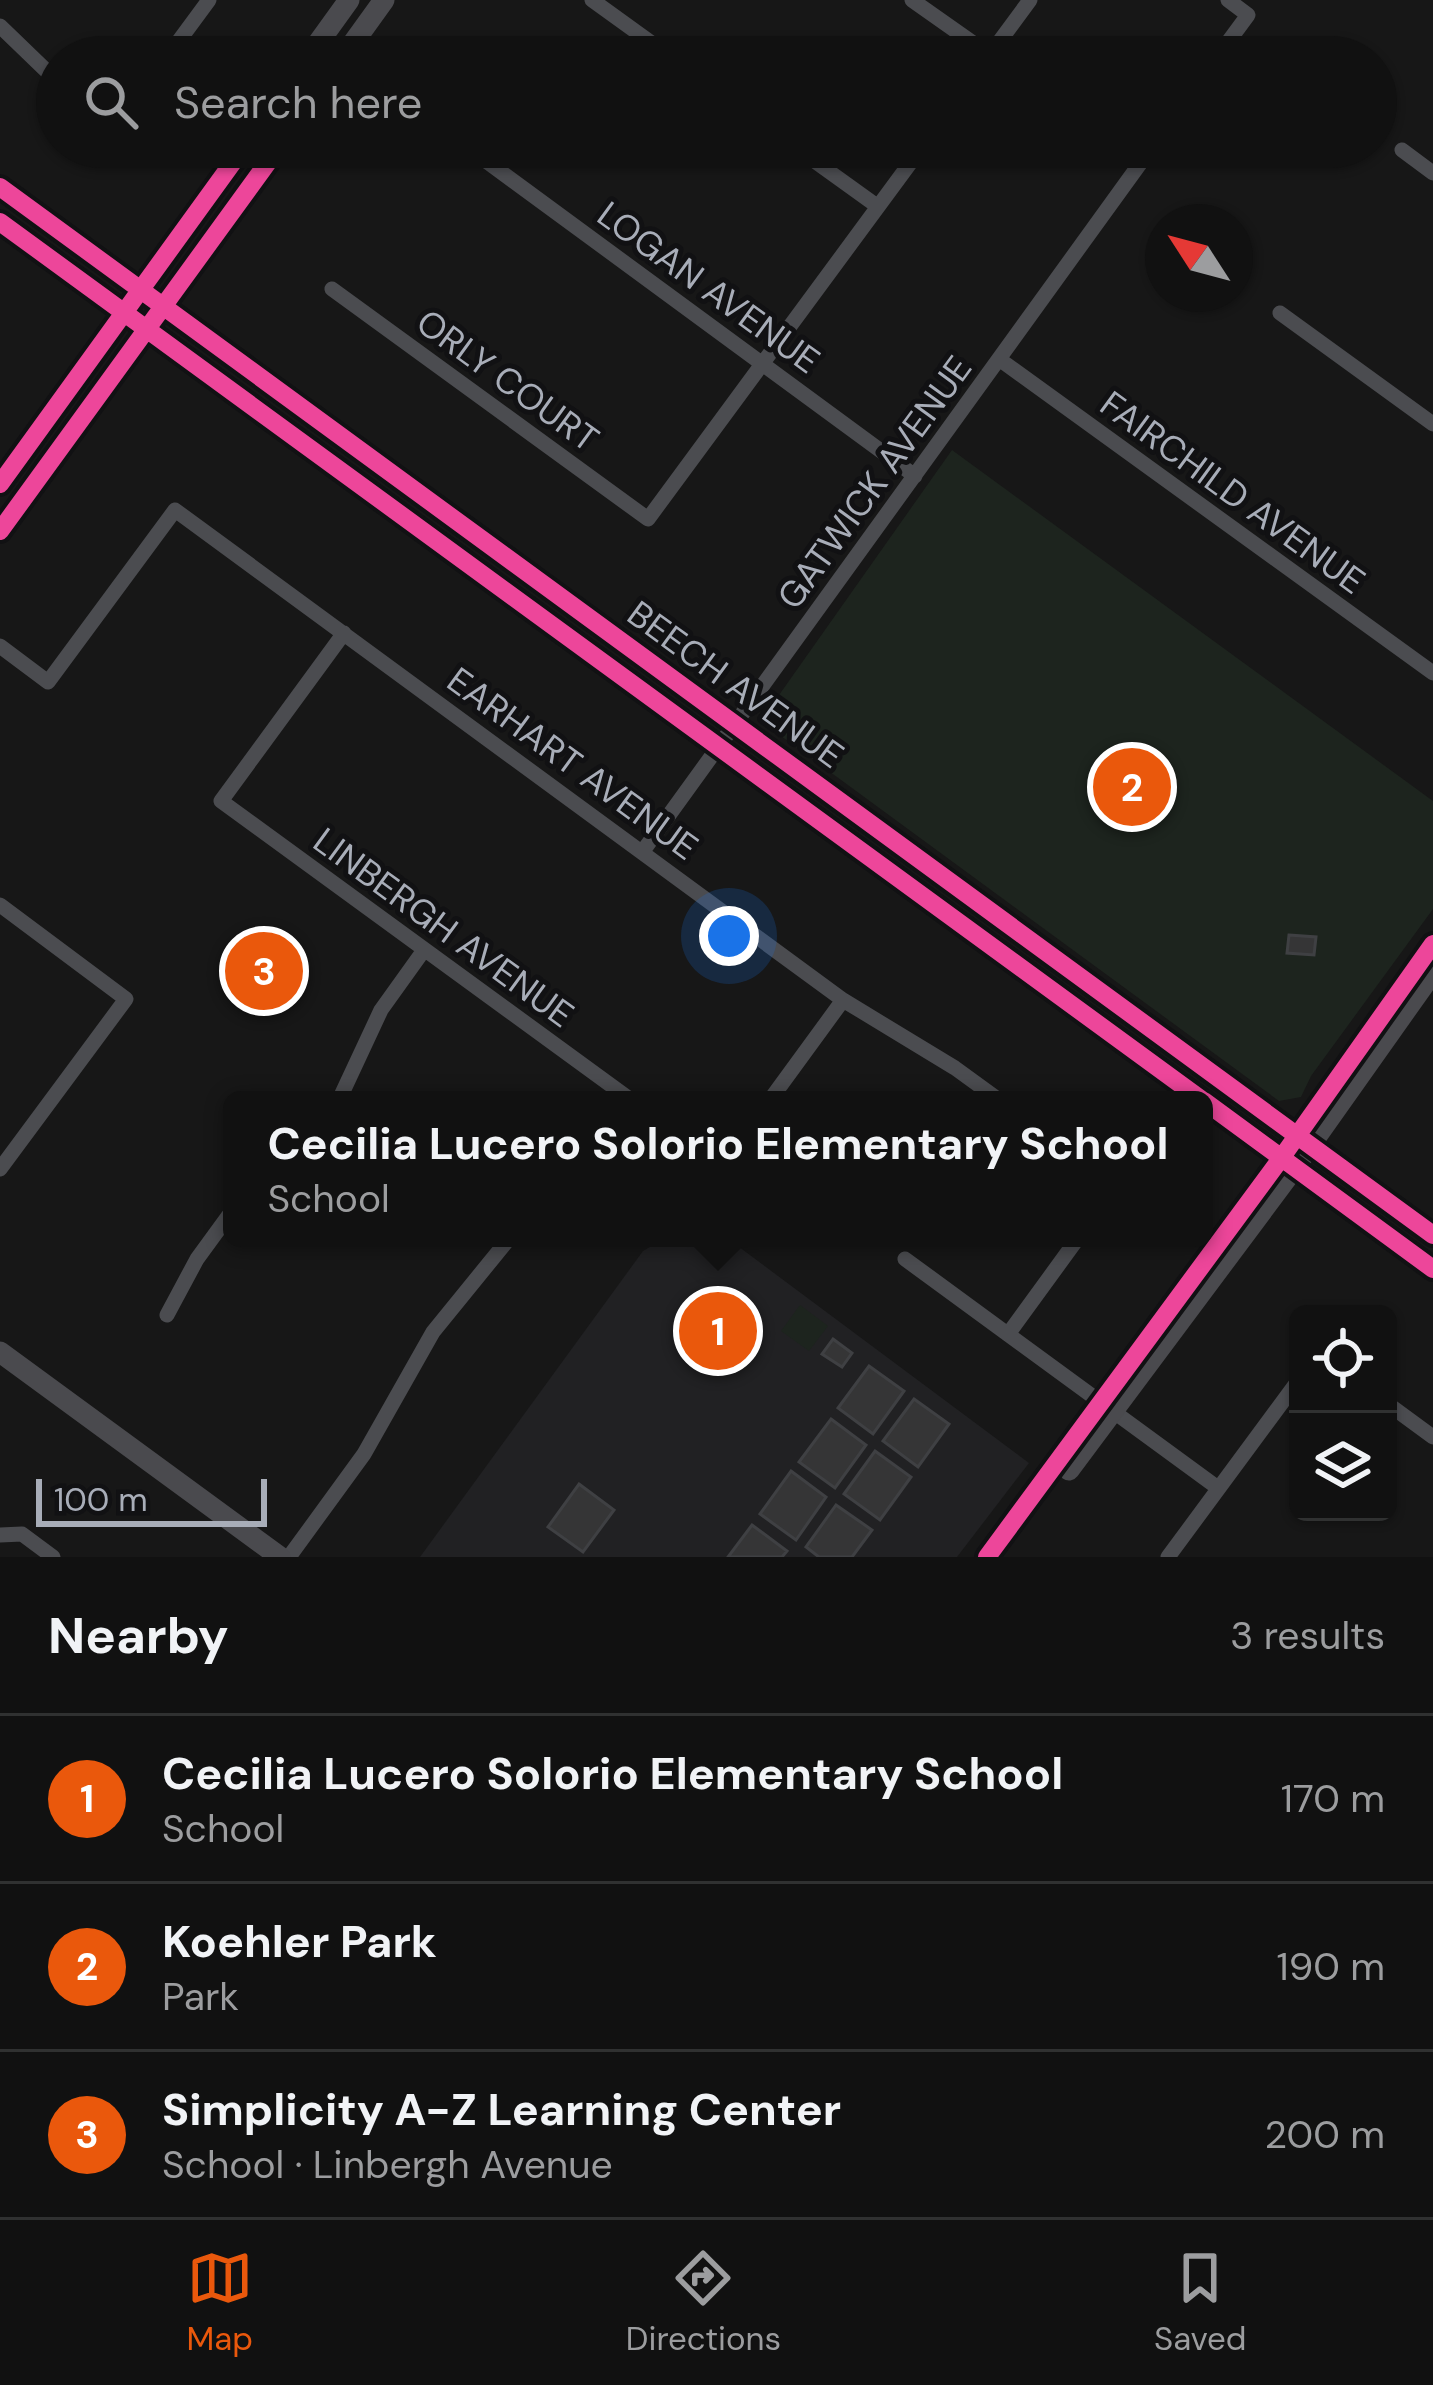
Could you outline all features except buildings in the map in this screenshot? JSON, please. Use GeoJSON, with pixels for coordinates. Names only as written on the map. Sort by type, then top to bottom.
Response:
{"type":"FeatureCollection","features":[{"type":"Feature","properties":{"kind":"main road"},"geometry":{"type":"LineString","coordinates":[[323,36],[349,0]]}},
{"type":"Feature","properties":{"kind":"main road"},"geometry":{"type":"LineString","coordinates":[[359,36],[384,0]]}},
{"type":"Feature","properties":{"kind":"main road"},"geometry":{"type":"LineString","coordinates":[[0,484],[229,168]]}},
{"type":"Feature","properties":{"kind":"main road"},"geometry":{"type":"LineString","coordinates":[[0,531],[264,168]]}},
{"type":"Feature","properties":{"kind":"main road","name":"BEECH AVENUE"},"geometry":{"type":"LineString","coordinates":[[0,187],[1433,1235]]}},
{"type":"Feature","properties":{"kind":"main road","name":"BEECH AVENUE"},"geometry":{"type":"LineString","coordinates":[[0,222],[1189,1091]]}},
{"type":"Feature","properties":{"kind":"main road"},"geometry":{"type":"LineString","coordinates":[[987,1557],[1289,1162],[1433,944]]}},
{"type":"Feature","properties":{"kind":"main road"},"geometry":{"type":"LineString","coordinates":[[1304,1140],[1433,972]]}},
{"type":"Feature","properties":{"kind":"main road","name":"BEECH AVENUE"},"geometry":{"type":"LineString","coordinates":[[1213,1108],[1433,1269]]}},
{"type":"Feature","properties":{"kind":"main road"},"geometry":{"type":"LineString","coordinates":[[0,1352],[280,1557]]}},
{"type":"Feature","properties":{"kind":"main road"},"geometry":{"type":"LineString","coordinates":[[1004,1557],[1108,1404]]}},
{"type":"Feature","properties":{"kind":"street"},"geometry":{"type":"LineString","coordinates":[[182,36],[209,0]]}},
{"type":"Feature","properties":{"kind":"street"},"geometry":{"type":"LineString","coordinates":[[592,0],[642,36]]}},
{"type":"Feature","properties":{"kind":"street"},"geometry":{"type":"LineString","coordinates":[[912,0],[962,36]]}},
{"type":"Feature","properties":{"kind":"street"},"geometry":{"type":"LineString","coordinates":[[1004,36],[1030,0]]}},
{"type":"Feature","properties":{"kind":"street"},"geometry":{"type":"LineString","coordinates":[[1228,0],[1248,15],[1232,36]]}},
{"type":"Feature","properties":{"kind":"street"},"geometry":{"type":"LineString","coordinates":[[0,26],[36,61]]}},
{"type":"Feature","properties":{"kind":"street"},"geometry":{"type":"LineString","coordinates":[[1402,150],[1433,173]]}},
{"type":"Feature","properties":{"kind":"street","name":"LOGAN AVENUE"},"geometry":{"type":"LineString","coordinates":[[496,168],[915,476]]}},
{"type":"Feature","properties":{"kind":"street"},"geometry":{"type":"LineString","coordinates":[[825,168],[878,206]]}},
{"type":"Feature","properties":{"kind":"street"},"geometry":{"type":"LineString","coordinates":[[763,364],[906,168]]}},
{"type":"Feature","properties":{"kind":"street","name":"GATWICK AVENUE"},"geometry":{"type":"LineString","coordinates":[[643,851],[1137,168]]}},
{"type":"Feature","properties":{"kind":"street","name":"ORLY COURT"},"geometry":{"type":"LineString","coordinates":[[332,290],[648,519],[763,364]]}},
{"type":"Feature","properties":{"kind":"street"},"geometry":{"type":"LineString","coordinates":[[1280,313],[1433,424]]}},
{"type":"Feature","properties":{"kind":"street","name":"FAIRCHILD AVENUE"},"geometry":{"type":"LineString","coordinates":[[999,359],[1433,673]]}},
{"type":"Feature","properties":{"kind":"street","name":"EARHART AVENUE"},"geometry":{"type":"LineString","coordinates":[[0,646],[48,682],[175,510],[843,1000],[987,1091]]}},
{"type":"Feature","properties":{"kind":"street","name":"LINBERGH AVENUE"},"geometry":{"type":"LineString","coordinates":[[344,632],[221,802],[619,1091]]}},
{"type":"Feature","properties":{"kind":"street"},"geometry":{"type":"LineString","coordinates":[[0,905],[127,999],[0,1169]]}},
{"type":"Feature","properties":{"kind":"street"},"geometry":{"type":"LineString","coordinates":[[343,1091],[381,1010],[424,950]]}},
{"type":"Feature","properties":{"kind":"street"},"geometry":{"type":"LineString","coordinates":[[777,1091],[843,1000]]}},
{"type":"Feature","properties":{"kind":"street"},"geometry":{"type":"LineString","coordinates":[[167,1315],[223,1223]]}},
{"type":"Feature","properties":{"kind":"street"},"geometry":{"type":"LineString","coordinates":[[289,1557],[364,1454],[433,1332],[502,1247]]}},
{"type":"Feature","properties":{"kind":"street"},"geometry":{"type":"LineString","coordinates":[[1010,1333],[1072,1247]]}},
{"type":"Feature","properties":{"kind":"street"},"geometry":{"type":"LineString","coordinates":[[905,1258],[1218,1488]]}},
{"type":"Feature","properties":{"kind":"street"},"geometry":{"type":"LineString","coordinates":[[1168,1557],[1289,1393]]}},
{"type":"Feature","properties":{"kind":"street"},"geometry":{"type":"LineString","coordinates":[[1397,1411],[1433,1438]]}},
{"type":"Feature","properties":{"kind":"street"},"geometry":{"type":"LineString","coordinates":[[2,1534],[22,1534],[53,1557]]}},
{"type":"Feature","properties":{"kind":"shaded area"},"geometry":{"type":"Polygon","coordinates":[[[952,450],[1433,801],[1433,909],[1311,1076],[1301,1097],[1279,1101],[777,733],[772,705],[952,450]]]}},
{"type":"Feature","properties":{"kind":"shaded area"},"geometry":{"type":"Polygon","coordinates":[[[650,1247],[739,1247],[1029,1463],[957,1557],[420,1557],[650,1247]]]}},
{"type":"Feature","properties":{"kind":"shaded area"},"geometry":{"type":"Polygon","coordinates":[[[800,1305],[828,1326],[809,1351],[781,1331],[800,1305]]]}},
{"type":"Feature","properties":{"kind":"cycle path"},"geometry":{"type":"LineString","coordinates":[[0,484],[229,168]]}},
{"type":"Feature","properties":{"kind":"cycle path"},"geometry":{"type":"LineString","coordinates":[[0,531],[264,168]]}},
{"type":"Feature","properties":{"kind":"cycle path"},"geometry":{"type":"LineString","coordinates":[[0,187],[1433,1235]]}},
{"type":"Feature","properties":{"kind":"cycle path"},"geometry":{"type":"LineString","coordinates":[[0,222],[1190,1091]]}},
{"type":"Feature","properties":{"kind":"cycle path"},"geometry":{"type":"LineString","coordinates":[[987,1557],[1433,944]]}},
{"type":"Feature","properties":{"kind":"cycle path"},"geometry":{"type":"LineString","coordinates":[[1213,1108],[1433,1269]]}},
{"type":"Feature","properties":{"kind":"place","name":"Koehler Park"},"geometry":{"type":"Point","coordinates":[1132,787]}},
{"type":"Feature","properties":{"kind":"place","name":"Simplicity A-Z Learning Center"},"geometry":{"type":"Point","coordinates":[264,971]}},
{"type":"Feature","properties":{"kind":"place","name":"Cecilia Lucero Solorio Elementary School"},"geometry":{"type":"Point","coordinates":[718,1331]}}]}
